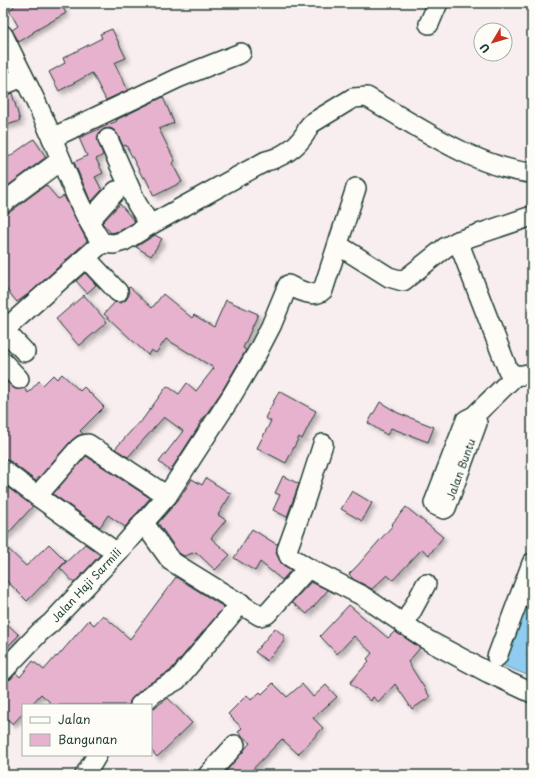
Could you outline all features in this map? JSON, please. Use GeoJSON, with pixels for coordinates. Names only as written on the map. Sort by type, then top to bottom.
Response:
{"type":"FeatureCollection","features":[{"type":"Feature","properties":{"kind":"street"},"geometry":{"type":"LineString","coordinates":[[429,24],[438,3]]}},
{"type":"Feature","properties":{"kind":"street"},"geometry":{"type":"LineString","coordinates":[[3,35],[52,138],[89,221],[102,243]]}},
{"type":"Feature","properties":{"kind":"street"},"geometry":{"type":"LineString","coordinates":[[52,138],[178,78],[241,53]]}},
{"type":"Feature","properties":{"kind":"street"},"geometry":{"type":"LineString","coordinates":[[3,85],[23,77]]}},
{"type":"Feature","properties":{"kind":"street"},"geometry":{"type":"LineString","coordinates":[[25,352],[3,331],[102,243],[114,244],[124,241],[266,161],[275,159],[284,154],[300,141],[309,125],[353,98],[366,98],[458,150],[508,169],[532,173]]}},
{"type":"Feature","properties":{"kind":"street"},"geometry":{"type":"LineString","coordinates":[[108,139],[137,204],[150,225]]}},
{"type":"Feature","properties":{"kind":"street"},"geometry":{"type":"LineString","coordinates":[[3,203],[61,160]]}},
{"type":"Feature","properties":{"kind":"street"},"geometry":{"type":"LineString","coordinates":[[356,188],[338,245],[389,277],[402,280],[446,247],[458,241],[532,216]]}},
{"type":"Feature","properties":{"kind":"street"},"geometry":{"type":"LineString","coordinates":[[89,221],[116,191]]}},
{"type":"Feature","properties":{"kind":"street"},"geometry":{"type":"LineString","coordinates":[[458,241],[508,370],[511,374],[524,374]]}},
{"type":"Feature","properties":{"kind":"street","name":"Jalan Haji Sarmili"},"geometry":{"type":"LineString","coordinates":[[3,671],[117,553],[167,496],[231,397],[257,353],[271,326],[288,285],[305,292],[314,294],[321,293],[338,245]]}},
{"type":"Feature","properties":{"kind":"street"},"geometry":{"type":"LineString","coordinates":[[86,258],[118,292]]}},
{"type":"Feature","properties":{"kind":"street"},"geometry":{"type":"LineString","coordinates":[[3,362],[19,379]]}},
{"type":"Feature","properties":{"kind":"street"},"geometry":{"type":"LineString","coordinates":[[474,416],[524,374]]}},
{"type":"Feature","properties":{"kind":"street"},"geometry":{"type":"LineString","coordinates":[[37,496],[79,448],[88,444],[167,496]]}},
{"type":"Feature","properties":{"kind":"street"},"geometry":{"type":"LineString","coordinates":[[322,444],[305,500],[287,550],[289,556],[308,568],[361,595],[429,641],[482,670],[532,693]]}},
{"type":"Feature","properties":{"kind":"street"},"geometry":{"type":"LineString","coordinates":[[3,470],[117,553]]}},
{"type":"Feature","properties":{"kind":"street"},"geometry":{"type":"LineString","coordinates":[[143,522],[171,561],[260,616],[267,614],[308,568]]}},
{"type":"Feature","properties":{"kind":"street"},"geometry":{"type":"LineString","coordinates":[[497,657],[532,563]]}},
{"type":"Feature","properties":{"kind":"street"},"geometry":{"type":"LineString","coordinates":[[404,625],[426,584]]}},
{"type":"Feature","properties":{"kind":"street"},"geometry":{"type":"LineString","coordinates":[[141,704],[154,693],[176,680],[241,603]]}},
{"type":"Feature","properties":{"kind":"street"},"geometry":{"type":"LineString","coordinates":[[208,775],[235,745]]}},
{"type":"Feature","properties":{"kind":"street"},"geometry":{"type":"LineString","coordinates":[[85,775],[96,756]]}},
{"type":"Feature","properties":{"kind":"water"},"geometry":{"type":"Polygon","coordinates":[[[532,577],[532,640],[526,656],[532,659],[532,677],[499,664],[532,577]]]}},
{"type":"Feature","properties":{"kind":"building"},"geometry":{"type":"Polygon","coordinates":[[[12,3],[60,3],[66,13],[19,42],[12,30],[18,26],[9,10],[14,7],[12,3]]]}},
{"type":"Feature","properties":{"kind":"building"},"geometry":{"type":"Polygon","coordinates":[[[112,29],[126,58],[114,63],[128,90],[106,100],[92,73],[59,91],[49,72],[65,63],[63,58],[102,38],[100,34],[112,29]]]}},
{"type":"Feature","properties":{"kind":"building"},"geometry":{"type":"Polygon","coordinates":[[[12,93],[20,121],[3,126],[3,96],[12,93]]]}},
{"type":"Feature","properties":{"kind":"building"},"geometry":{"type":"Polygon","coordinates":[[[163,97],[174,123],[159,129],[175,161],[172,163],[182,182],[154,196],[145,177],[143,178],[126,145],[123,146],[114,130],[110,128],[104,129],[99,133],[97,138],[103,155],[96,159],[103,173],[95,177],[102,190],[91,202],[74,162],[87,156],[79,138],[117,121],[116,120],[163,97]]]}},
{"type":"Feature","properties":{"kind":"building"},"geometry":{"type":"Polygon","coordinates":[[[34,139],[46,157],[5,188],[3,185],[3,161],[34,139]]]}},
{"type":"Feature","properties":{"kind":"building"},"geometry":{"type":"Polygon","coordinates":[[[46,185],[58,199],[64,196],[87,241],[31,292],[17,302],[3,285],[3,214],[10,212],[46,185]]]}},
{"type":"Feature","properties":{"kind":"building"},"geometry":{"type":"Polygon","coordinates":[[[120,204],[135,222],[119,231],[111,233],[102,223],[120,204]]]}},
{"type":"Feature","properties":{"kind":"building"},"geometry":{"type":"Polygon","coordinates":[[[155,235],[162,239],[151,256],[136,247],[155,235]]]}},
{"type":"Feature","properties":{"kind":"building"},"geometry":{"type":"Polygon","coordinates":[[[85,273],[96,285],[87,293],[76,281],[85,273]]]}},
{"type":"Feature","properties":{"kind":"building"},"geometry":{"type":"Polygon","coordinates":[[[130,287],[152,308],[163,294],[192,318],[194,315],[214,327],[226,300],[258,314],[243,348],[246,350],[222,391],[170,471],[159,462],[183,431],[164,417],[128,457],[115,449],[139,422],[140,423],[167,386],[179,394],[187,383],[196,391],[214,368],[166,339],[156,353],[151,350],[148,355],[104,314],[115,302],[121,303],[126,300],[129,295],[128,288],[130,287]]]}},
{"type":"Feature","properties":{"kind":"building"},"geometry":{"type":"Polygon","coordinates":[[[84,295],[107,322],[79,346],[56,319],[84,295]]]}},
{"type":"Feature","properties":{"kind":"building"},"geometry":{"type":"Polygon","coordinates":[[[62,374],[80,391],[84,387],[104,407],[80,431],[83,434],[77,436],[71,441],[36,481],[10,461],[3,459],[3,423],[8,418],[3,413],[3,378],[15,389],[24,388],[28,393],[39,381],[43,385],[53,375],[57,379],[62,374]]]}},
{"type":"Feature","properties":{"kind":"building"},"geometry":{"type":"Polygon","coordinates":[[[279,391],[316,411],[302,439],[299,437],[286,463],[257,448],[271,421],[265,418],[279,391]]]}},
{"type":"Feature","properties":{"kind":"building"},"geometry":{"type":"Polygon","coordinates":[[[380,402],[398,413],[434,427],[428,442],[391,428],[387,435],[368,423],[380,402]]]}},
{"type":"Feature","properties":{"kind":"building"},"geometry":{"type":"Polygon","coordinates":[[[86,456],[150,498],[125,527],[108,515],[100,527],[53,494],[86,456]]]}},
{"type":"Feature","properties":{"kind":"building"},"geometry":{"type":"Polygon","coordinates":[[[283,476],[299,484],[287,517],[273,510],[280,495],[275,493],[283,476]]]}},
{"type":"Feature","properties":{"kind":"building"},"geometry":{"type":"Polygon","coordinates":[[[206,478],[231,494],[218,515],[226,520],[211,538],[230,555],[215,570],[196,552],[184,556],[179,553],[158,523],[179,499],[192,479],[202,485],[206,478]]]}},
{"type":"Feature","properties":{"kind":"building"},"geometry":{"type":"Polygon","coordinates":[[[3,484],[33,506],[3,539],[3,484]]]}},
{"type":"Feature","properties":{"kind":"building"},"geometry":{"type":"Polygon","coordinates":[[[352,491],[372,503],[362,521],[341,509],[352,491]]]}},
{"type":"Feature","properties":{"kind":"building"},"geometry":{"type":"Polygon","coordinates":[[[406,507],[443,537],[429,555],[422,549],[393,580],[387,575],[372,589],[353,579],[349,574],[393,525],[392,524],[406,507]]]}},
{"type":"Feature","properties":{"kind":"building"},"geometry":{"type":"Polygon","coordinates":[[[252,529],[276,544],[278,543],[276,553],[283,565],[291,570],[282,580],[260,562],[255,571],[234,558],[252,529]]]}},
{"type":"Feature","properties":{"kind":"building"},"geometry":{"type":"Polygon","coordinates":[[[3,544],[26,566],[49,544],[66,561],[27,601],[3,577],[3,544]]]}},
{"type":"Feature","properties":{"kind":"building"},"geometry":{"type":"Polygon","coordinates":[[[85,544],[100,555],[74,583],[60,568],[85,544]]]}},
{"type":"Feature","properties":{"kind":"building"},"geometry":{"type":"Polygon","coordinates":[[[176,577],[224,607],[170,671],[147,685],[133,697],[129,704],[52,704],[41,694],[32,704],[22,704],[22,714],[13,724],[3,715],[3,682],[11,679],[16,673],[20,677],[33,661],[44,670],[89,620],[94,625],[103,615],[130,639],[176,577]]]}},
{"type":"Feature","properties":{"kind":"building"},"geometry":{"type":"Polygon","coordinates":[[[311,582],[328,590],[307,614],[292,602],[311,582]]]}},
{"type":"Feature","properties":{"kind":"building"},"geometry":{"type":"Polygon","coordinates":[[[349,605],[388,638],[395,631],[420,648],[408,662],[430,697],[412,709],[395,684],[379,702],[373,697],[371,701],[350,683],[369,661],[367,659],[372,653],[354,636],[337,654],[320,636],[349,605]]]}},
{"type":"Feature","properties":{"kind":"building"},"geometry":{"type":"Polygon","coordinates":[[[3,620],[19,635],[3,651],[3,620]]]}},
{"type":"Feature","properties":{"kind":"building"},"geometry":{"type":"Polygon","coordinates":[[[275,628],[284,636],[284,641],[267,661],[255,652],[275,628]]]}},
{"type":"Feature","properties":{"kind":"building"},"geometry":{"type":"Polygon","coordinates":[[[273,683],[287,697],[302,684],[313,697],[326,685],[337,697],[313,718],[323,728],[298,754],[282,739],[247,775],[223,775],[250,743],[238,732],[242,728],[228,714],[247,695],[251,700],[260,692],[262,694],[273,683]]]}},
{"type":"Feature","properties":{"kind":"building"},"geometry":{"type":"Polygon","coordinates":[[[168,698],[192,723],[157,757],[152,751],[152,709],[168,698]]]}}]}
